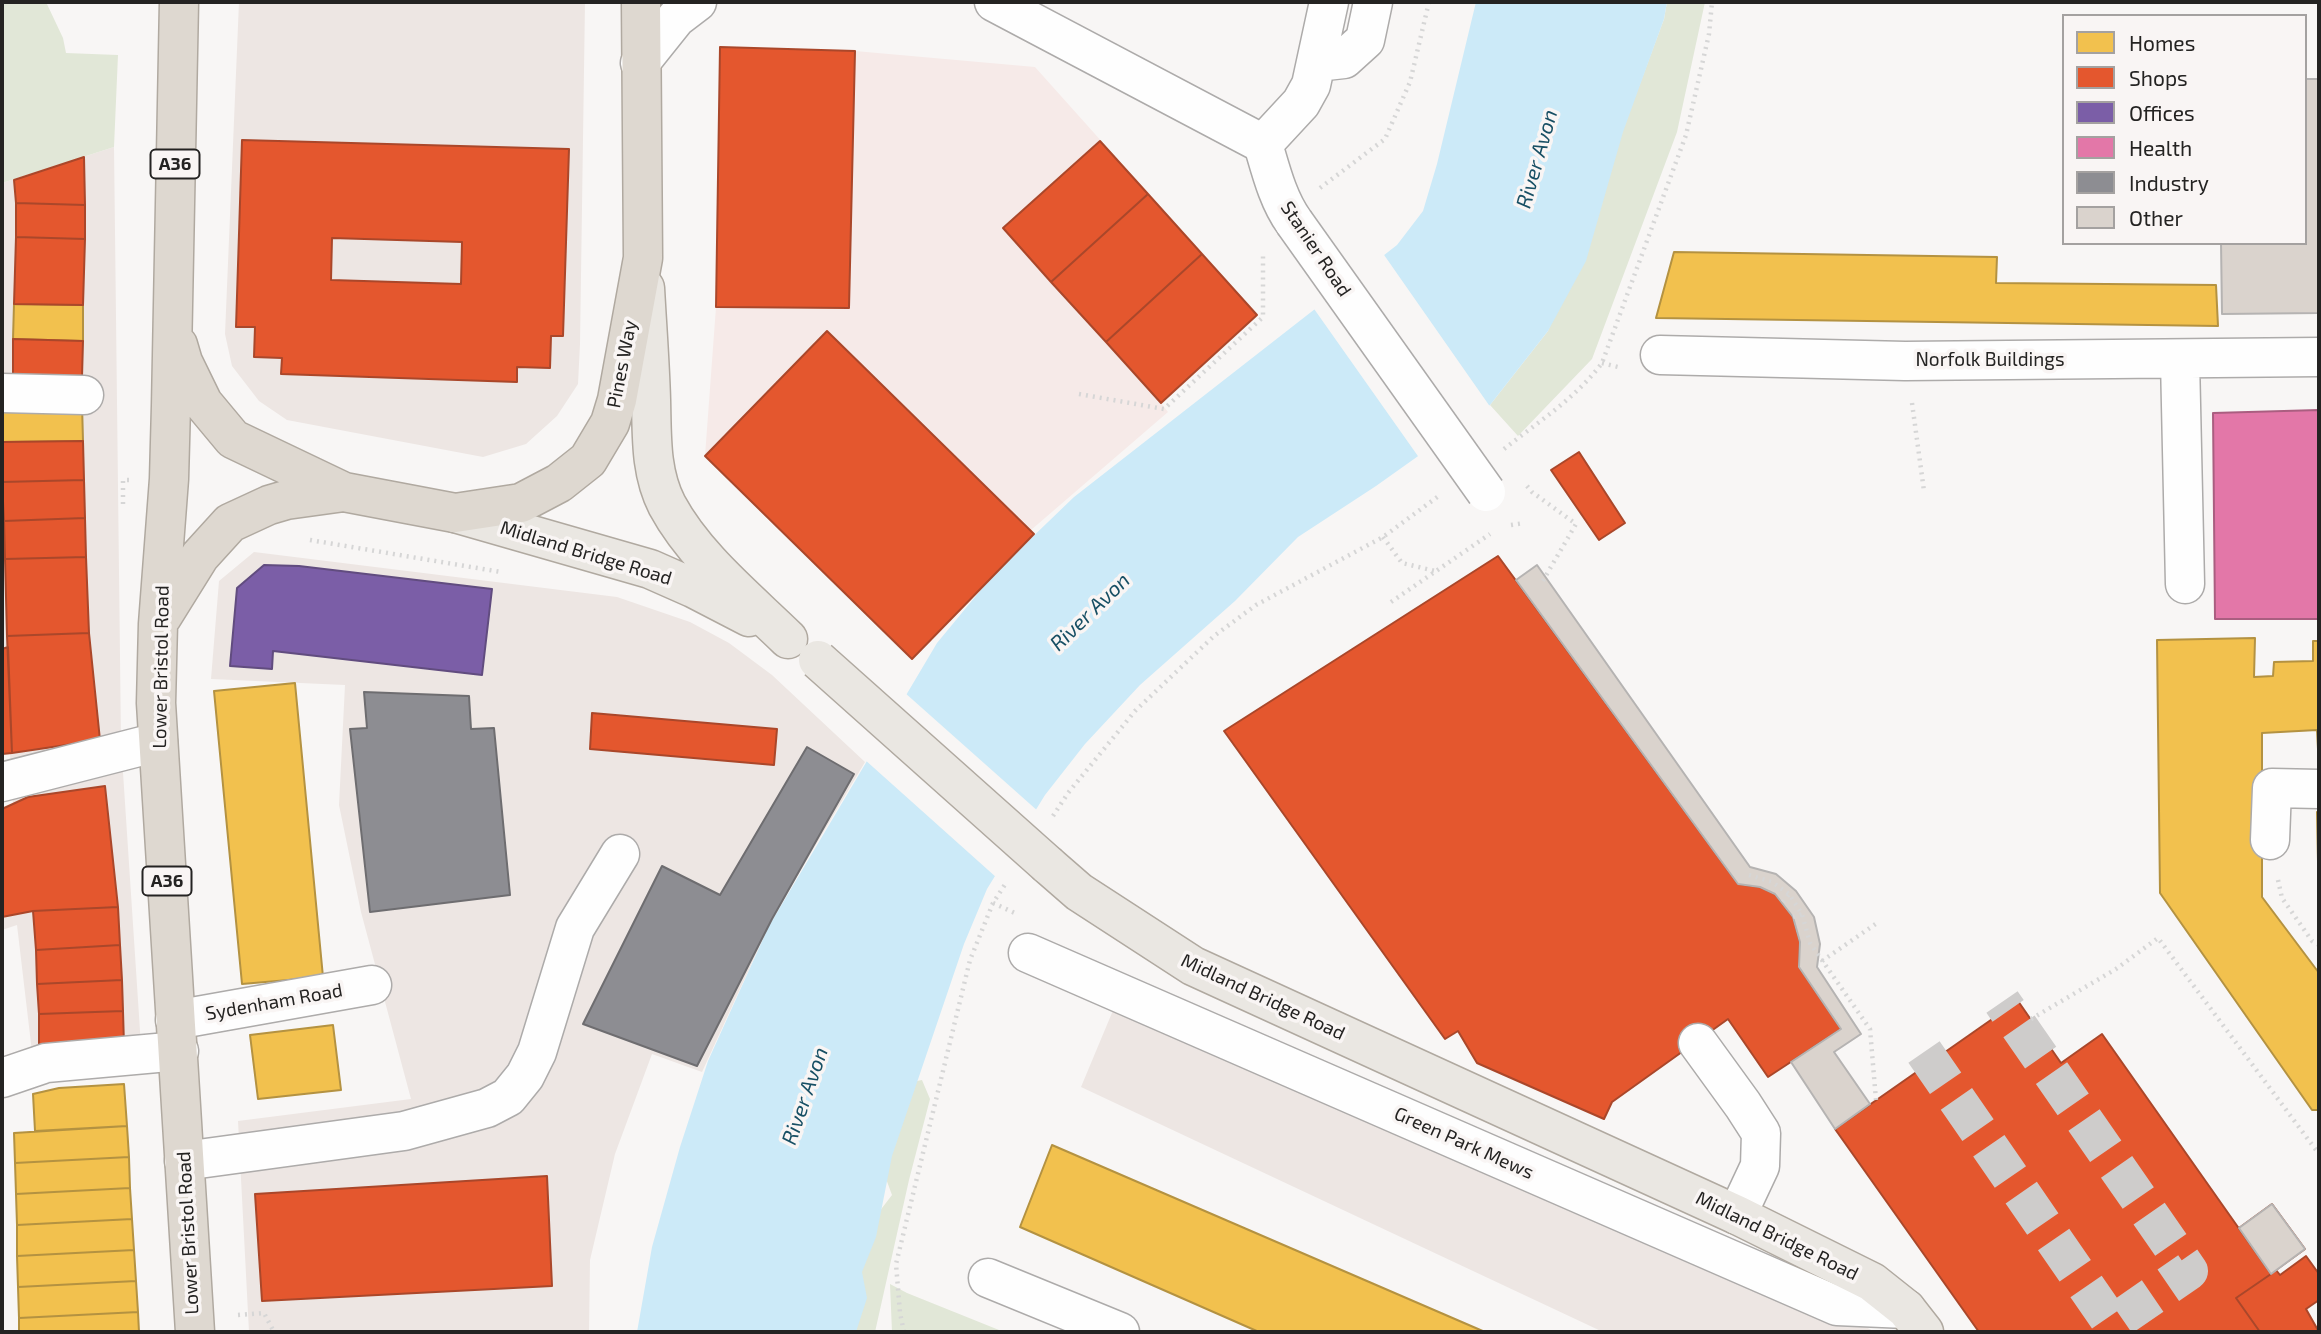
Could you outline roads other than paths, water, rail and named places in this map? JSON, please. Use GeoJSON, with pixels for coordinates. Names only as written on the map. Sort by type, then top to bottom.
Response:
{"type":"FeatureCollection","features":[{"type":"Feature","properties":{"kind":"highway","name":"Lower Bristol Road"},"geometry":{"type":"LineString","coordinates":[[179,2],[169,479],[158,624],[158,743],[195,1332]]}},
{"type":"Feature","properties":{"kind":"highway","name":"Pines Way"},"geometry":{"type":"LineString","coordinates":[[172,326],[183,362],[203,403],[233,439],[344,492],[455,513],[521,503],[559,483],[588,460],[610,422],[617,400],[643,258],[640,63],[642,2]]}},
{"type":"Feature","properties":{"kind":"highway"},"geometry":{"type":"LineString","coordinates":[[158,624],[200,556],[230,523],[286,500],[344,492]]}},
{"type":"Feature","properties":{"kind":"main road"},"geometry":{"type":"LineString","coordinates":[[643,258],[651,443],[657,477],[666,502],[683,532],[803,650]]}},
{"type":"Feature","properties":{"kind":"main road","name":"Midland Bridge Road"},"geometry":{"type":"LineString","coordinates":[[455,513],[650,569],[719,601],[803,650],[1079,892],[1193,966],[1737,1215],[1872,1282],[1915,1321]]}},
{"type":"Feature","properties":{"kind":"street"},"geometry":{"type":"LineString","coordinates":[[640,63],[676,18],[697,2]]}},
{"type":"Feature","properties":{"kind":"street"},"geometry":{"type":"LineString","coordinates":[[994,2],[1033,12],[1263,145],[1301,103],[1311,85],[1329,2]]}},
{"type":"Feature","properties":{"kind":"street"},"geometry":{"type":"LineString","coordinates":[[1317,62],[1344,59],[1365,40],[1364,6]]}},
{"type":"Feature","properties":{"kind":"street","name":"Stanier Road"},"geometry":{"type":"LineString","coordinates":[[1263,145],[1290,217],[1486,492]]}},
{"type":"Feature","properties":{"kind":"street","name":"Norfolk Buildings"},"geometry":{"type":"LineString","coordinates":[[1660,355],[1905,360],[2319,358]]}},
{"type":"Feature","properties":{"kind":"street"},"geometry":{"type":"LineString","coordinates":[[2180,360],[2185,584]]}},
{"type":"Feature","properties":{"kind":"street"},"geometry":{"type":"LineString","coordinates":[[2,393],[84,396]]}},
{"type":"Feature","properties":{"kind":"street"},"geometry":{"type":"LineString","coordinates":[[2,782],[158,743]]}},
{"type":"Feature","properties":{"kind":"street"},"geometry":{"type":"LineString","coordinates":[[2270,840],[2272,788],[2319,789]]}},
{"type":"Feature","properties":{"kind":"street"},"geometry":{"type":"LineString","coordinates":[[184,1161],[404,1130],[487,1108],[509,1097],[525,1076],[537,1052],[575,928],[620,854]]}},
{"type":"Feature","properties":{"kind":"street","name":"Green Park Mews"},"geometry":{"type":"LineString","coordinates":[[1028,953],[1837,1306],[1915,1321]]}},
{"type":"Feature","properties":{"kind":"street","name":"Sydenham Road"},"geometry":{"type":"LineString","coordinates":[[2,1078],[46,1063],[177,1035],[372,985]]}},
{"type":"Feature","properties":{"kind":"street"},"geometry":{"type":"LineString","coordinates":[[1698,1043],[1761,1133],[1760,1166],[1737,1215]]}},
{"type":"Feature","properties":{"kind":"street"},"geometry":{"type":"LineString","coordinates":[[988,1278],[1120,1332]]}},
{"type":"Feature","properties":{"kind":"water","name":"River Avon"},"geometry":{"type":"Polygon","coordinates":[[[1476,2],[1667,2],[1664,19],[1623,132],[1586,261],[1548,331],[1490,405],[1376,486],[1298,537],[1235,601],[1140,685],[1085,744],[1045,795],[987,889],[964,944],[892,1156],[876,1237],[862,1272],[867,1298],[856,1332],[637,1332],[652,1247],[708,1061],[769,926],[937,643],[994,574],[1074,497],[1397,245],[1423,211],[1476,2]]]}},
{"type":"Feature","properties":{"kind":"tunnel"},"geometry":{"type":"LineString","coordinates":[[1924,1052],[2112,1324],[2189,1271],[2002,1002]]}}]}
